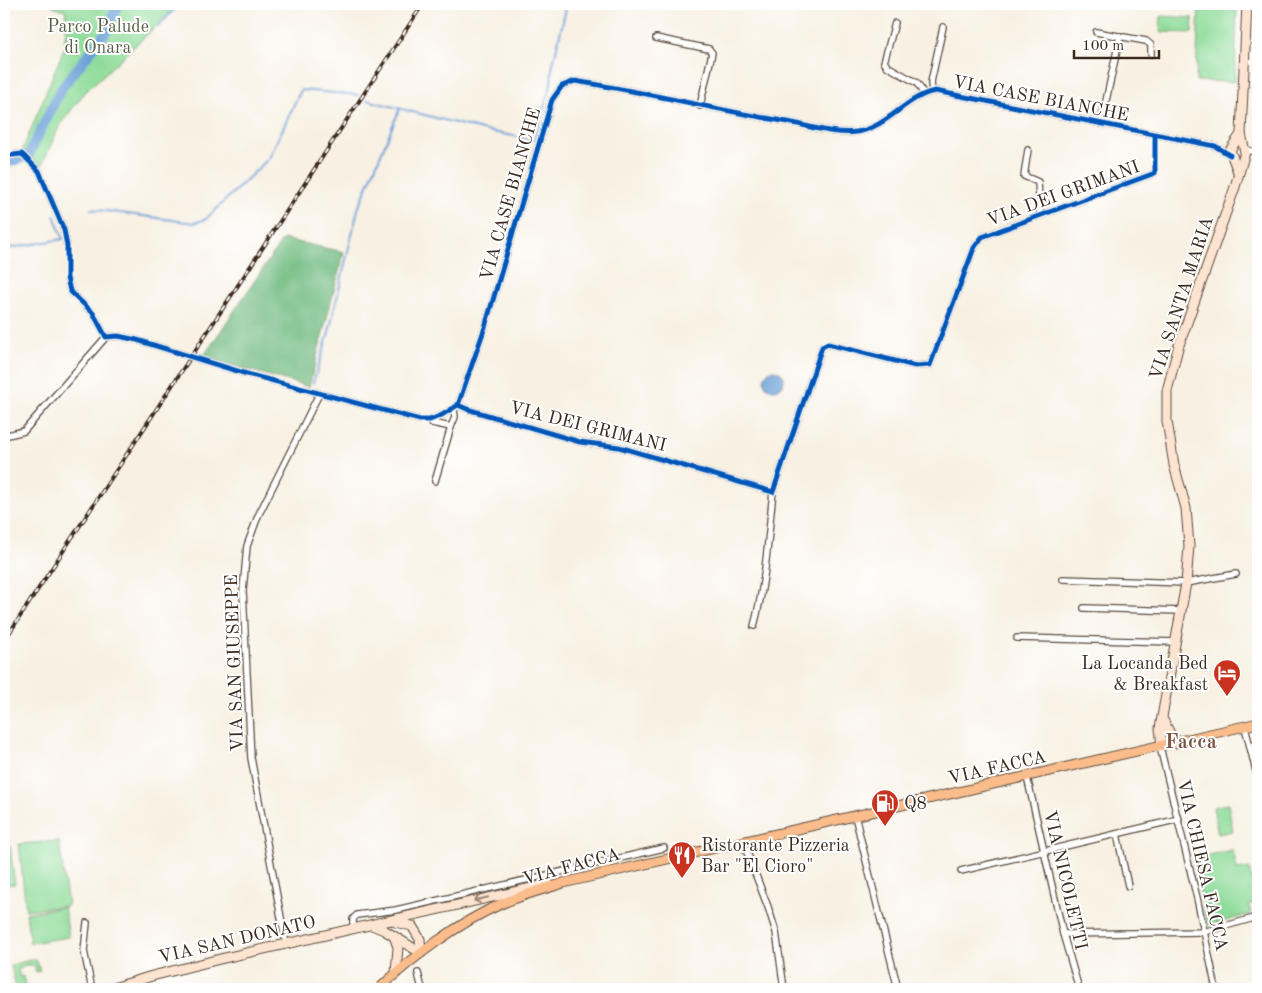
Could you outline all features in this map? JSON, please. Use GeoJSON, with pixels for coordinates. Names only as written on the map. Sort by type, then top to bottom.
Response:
{"type":"FeatureCollection","features":[{"type":"Feature","properties":{"kind":"main road","name":"VIA SANTA MARIA"},"geometry":{"type":"LineString","coordinates":[[1161,747],[1159,736],[1186,583],[1189,546],[1186,508],[1174,465],[1167,421],[1167,391],[1178,348],[1226,215],[1238,172],[1246,4]]}},
{"type":"Feature","properties":{"kind":"main road"},"geometry":{"type":"LineString","coordinates":[[1163,720],[1175,743]]}},
{"type":"Feature","properties":{"kind":"main road","name":"VIA FACCA"},"geometry":{"type":"LineString","coordinates":[[379,989],[420,953],[500,904],[563,884],[1258,724]]}},
{"type":"Feature","properties":{"kind":"main road","name":"VIA SAN DONATO"},"geometry":{"type":"LineString","coordinates":[[110,989],[152,976],[286,944],[548,884],[563,884]]}},
{"type":"Feature","properties":{"kind":"main road","name":"VIA SAN DONATO"},"geometry":{"type":"LineString","coordinates":[[390,921],[412,926],[420,939],[420,953]]}},
{"type":"Feature","properties":{"kind":"main road"},"geometry":{"type":"LineString","coordinates":[[372,925],[394,936],[420,953]]}},
{"type":"Feature","properties":{"kind":"main road"},"geometry":{"type":"LineString","coordinates":[[394,936],[398,947],[396,973]]}},
{"type":"Feature","properties":{"kind":"street"},"geometry":{"type":"LineString","coordinates":[[895,23],[884,62],[887,66],[917,83],[923,93]]}},
{"type":"Feature","properties":{"kind":"street"},"geometry":{"type":"LineString","coordinates":[[932,92],[931,82],[943,27]]}},
{"type":"Feature","properties":{"kind":"street"},"geometry":{"type":"LineString","coordinates":[[1096,32],[1146,41],[1150,45],[1151,54]]}},
{"type":"Feature","properties":{"kind":"street"},"geometry":{"type":"LineString","coordinates":[[1101,124],[1120,36]]}},
{"type":"Feature","properties":{"kind":"street"},"geometry":{"type":"LineString","coordinates":[[656,38],[709,49],[712,53],[700,106]]}},
{"type":"Feature","properties":{"kind":"street","name":"VIA CASE BIANCHE"},"geometry":{"type":"LineString","coordinates":[[434,481],[455,417],[456,407],[485,327],[552,100],[562,86],[575,81],[582,82],[830,130],[855,132],[871,128],[889,118],[907,102],[923,93],[932,92],[966,96],[1238,152],[1256,153]]}},
{"type":"Feature","properties":{"kind":"street","name":"VIA DEI GRIMANI"},"geometry":{"type":"LineString","coordinates":[[456,407],[580,442],[619,446],[773,492],[822,347],[828,344],[914,366],[930,365],[974,248],[982,238],[1156,173],[1155,135]]}},
{"type":"Feature","properties":{"kind":"street"},"geometry":{"type":"LineString","coordinates":[[1028,150],[1024,176],[1038,182],[1040,215]]}},
{"type":"Feature","properties":{"kind":"street"},"geometry":{"type":"LineString","coordinates":[[4,156],[16,154],[24,156],[31,161],[39,172],[64,230],[67,246],[67,278],[70,291],[93,313],[106,337]]}},
{"type":"Feature","properties":{"kind":"street"},"geometry":{"type":"LineString","coordinates":[[4,436],[24,431],[106,337],[118,336],[387,413],[430,420],[432,423],[451,427]]}},
{"type":"Feature","properties":{"kind":"street","name":"VIA SAN GIUSEPPE"},"geometry":{"type":"LineString","coordinates":[[286,944],[252,758],[243,591],[248,546],[258,516],[319,394]]}},
{"type":"Feature","properties":{"kind":"street"},"geometry":{"type":"LineString","coordinates":[[430,420],[456,407]]}},
{"type":"Feature","properties":{"kind":"street"},"geometry":{"type":"LineString","coordinates":[[754,626],[760,606],[767,557],[773,492]]}},
{"type":"Feature","properties":{"kind":"street"},"geometry":{"type":"LineString","coordinates":[[1063,579],[1186,583],[1236,574]]}},
{"type":"Feature","properties":{"kind":"street"},"geometry":{"type":"LineString","coordinates":[[1084,608],[1181,611]]}},
{"type":"Feature","properties":{"kind":"street"},"geometry":{"type":"LineString","coordinates":[[1017,638],[1175,642]]}},
{"type":"Feature","properties":{"kind":"street"},"geometry":{"type":"LineString","coordinates":[[1245,727],[1258,779]]}},
{"type":"Feature","properties":{"kind":"street","name":"VIA CHIESA FACCA"},"geometry":{"type":"LineString","coordinates":[[1161,747],[1179,819],[1216,989]]}},
{"type":"Feature","properties":{"kind":"street","name":"VIA NICOLETTI"},"geometry":{"type":"LineString","coordinates":[[1027,777],[1063,934],[1079,989]]}},
{"type":"Feature","properties":{"kind":"street"},"geometry":{"type":"LineString","coordinates":[[855,816],[898,989]]}},
{"type":"Feature","properties":{"kind":"street"},"geometry":{"type":"LineString","coordinates":[[961,871],[1179,819]]}},
{"type":"Feature","properties":{"kind":"street"},"geometry":{"type":"LineString","coordinates":[[1117,834],[1128,886]]}},
{"type":"Feature","properties":{"kind":"street"},"geometry":{"type":"LineString","coordinates":[[743,842],[776,932],[784,989]]}},
{"type":"Feature","properties":{"kind":"street"},"geometry":{"type":"LineString","coordinates":[[353,929],[353,919],[357,915],[396,910],[664,848]]}},
{"type":"Feature","properties":{"kind":"street"},"geometry":{"type":"LineString","coordinates":[[1063,934],[1203,932],[1258,917]]}},
{"type":"Feature","properties":{"kind":"street"},"geometry":{"type":"LineString","coordinates":[[88,923],[84,951],[92,989]]}},
{"type":"Feature","properties":{"kind":"street"},"geometry":{"type":"LineString","coordinates":[[418,973],[422,989]]}},
{"type":"Feature","properties":{"kind":"green space","name":"Parco Palude di Onara"},"geometry":{"type":"Polygon","coordinates":[[[51,4],[180,4],[85,92],[60,125],[41,167],[22,151],[65,46],[66,10],[55,8],[51,4]]]}},
{"type":"Feature","properties":{"kind":"green space"},"geometry":{"type":"Polygon","coordinates":[[[1199,5],[1237,6],[1235,82],[1196,81],[1199,5]]]}},
{"type":"Feature","properties":{"kind":"green space"},"geometry":{"type":"Polygon","coordinates":[[[1161,16],[1193,18],[1192,33],[1160,32],[1161,16]]]}},
{"type":"Feature","properties":{"kind":"green space"},"geometry":{"type":"Polygon","coordinates":[[[283,239],[344,252],[309,387],[203,357],[283,239]]]}},
{"type":"Feature","properties":{"kind":"green space"},"geometry":{"type":"Polygon","coordinates":[[[1228,804],[1233,831],[1218,834],[1213,807],[1228,804]]]}},
{"type":"Feature","properties":{"kind":"green space"},"geometry":{"type":"Polygon","coordinates":[[[59,841],[68,906],[26,910],[19,844],[59,841]]]}},
{"type":"Feature","properties":{"kind":"green space"},"geometry":{"type":"Polygon","coordinates":[[[10,846],[15,884],[4,885],[4,847],[10,846]]]}},
{"type":"Feature","properties":{"kind":"green space"},"geometry":{"type":"Polygon","coordinates":[[[1233,850],[1237,870],[1249,868],[1258,907],[1254,904],[1249,905],[1251,914],[1210,925],[1207,924],[1193,858],[1233,850]]]}},
{"type":"Feature","properties":{"kind":"green space"},"geometry":{"type":"Polygon","coordinates":[[[64,907],[69,937],[30,943],[26,913],[64,907]]]}},
{"type":"Feature","properties":{"kind":"green space"},"geometry":{"type":"Polygon","coordinates":[[[34,959],[37,961],[40,971],[36,972],[34,965],[26,965],[18,970],[20,977],[23,976],[25,985],[28,985],[29,989],[16,989],[11,965],[34,959]]]}},
{"type":"Feature","properties":{"kind":"water"},"geometry":{"type":"Polygon","coordinates":[[[774,370],[781,373],[784,380],[781,387],[774,390],[767,387],[764,380],[767,373],[774,370]]]}},
{"type":"Feature","properties":{"kind":"waterway"},"geometry":{"type":"LineString","coordinates":[[4,164],[28,156],[61,89],[106,32],[118,4]]}},
{"type":"Feature","properties":{"kind":"waterway"},"geometry":{"type":"LineString","coordinates":[[158,27],[179,4]]}},
{"type":"Feature","properties":{"kind":"waterway"},"geometry":{"type":"LineString","coordinates":[[367,100],[482,130],[534,140],[551,85],[552,68],[567,4]]}},
{"type":"Feature","properties":{"kind":"waterway"},"geometry":{"type":"LineString","coordinates":[[1119,4],[1191,7],[1192,4]]}},
{"type":"Feature","properties":{"kind":"waterway"},"geometry":{"type":"LineString","coordinates":[[91,209],[194,223],[206,219],[269,158],[301,90],[358,95]]}},
{"type":"Feature","properties":{"kind":"waterway"},"geometry":{"type":"LineString","coordinates":[[313,383],[328,336],[358,209],[400,108]]}},
{"type":"Feature","properties":{"kind":"waterway"},"geometry":{"type":"LineString","coordinates":[[4,249],[63,239],[54,215]]}},
{"type":"Feature","properties":{"kind":"railway"},"geometry":{"type":"LineString","coordinates":[[4,641],[423,4]]}},
{"type":"Feature","properties":{"kind":"cycle path"},"geometry":{"type":"LineString","coordinates":[[4,156],[22,154],[39,171],[64,230],[67,246],[67,278],[70,291],[93,313],[106,337],[118,336],[137,340],[247,374],[420,420],[430,420],[458,405],[485,327],[552,100],[562,86],[575,81],[822,130],[848,133],[877,125],[914,99],[935,91],[1215,146],[1230,155]]}},
{"type":"Feature","properties":{"kind":"cycle path"},"geometry":{"type":"LineString","coordinates":[[458,405],[580,442],[619,447],[773,492],[822,347],[828,344],[915,366],[930,365],[974,248],[982,237],[1155,173],[1155,135]]}},
{"type":"Feature","properties":{"kind":"place","name":"La Locanda Bed & Breakfast"},"geometry":{"type":"Point","coordinates":[1227,697]}},
{"type":"Feature","properties":{"kind":"place","name":"Q8"},"geometry":{"type":"Point","coordinates":[885,827]}},
{"type":"Feature","properties":{"kind":"place","name":"Ristorante Pizzeria Bar \"El Cioro\""},"geometry":{"type":"Point","coordinates":[682,879]}},
{"type":"Feature","properties":{"kind":"district","name":"Facca"},"geometry":{"type":"Point","coordinates":[1191,741]}}]}
